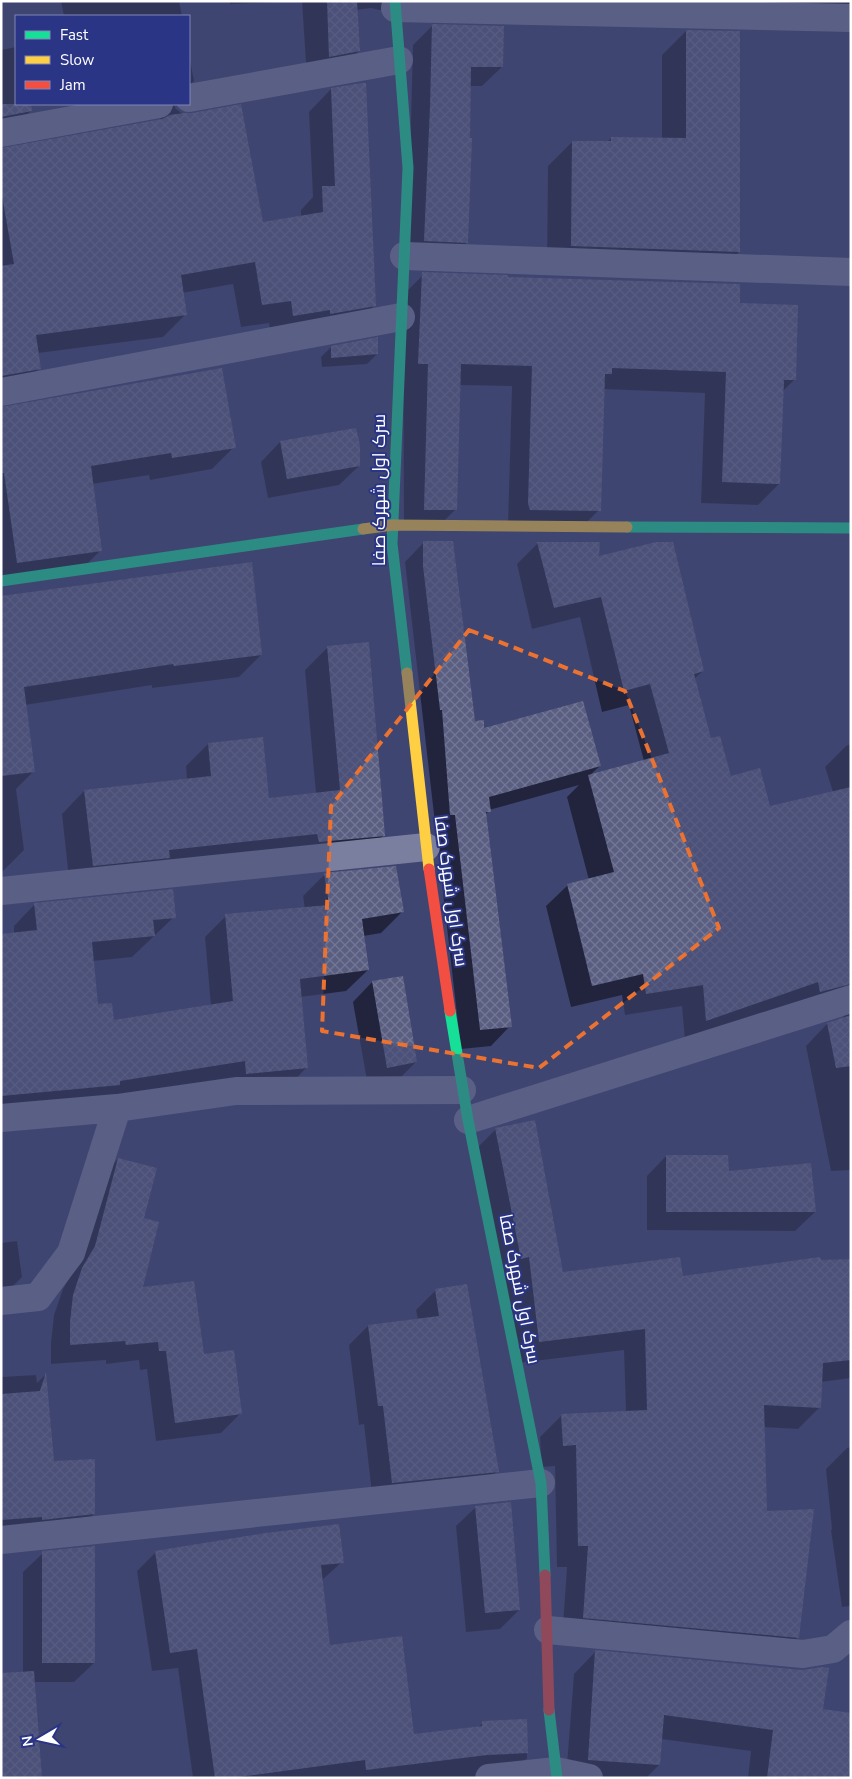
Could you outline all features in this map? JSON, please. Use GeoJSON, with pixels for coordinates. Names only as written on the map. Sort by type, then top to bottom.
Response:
{"type":"FeatureCollection","features":[{"type":"Feature","properties":{"kind":"street"},"geometry":{"type":"LineString","coordinates":[[395,4],[851,18]]}},
{"type":"Feature","properties":{"kind":"street","name":"سرک اول شهرک صفا"},"geometry":{"type":"LineString","coordinates":[[395,4],[408,168],[392,544],[433,903],[462,1090],[541,1484],[548,1630],[548,1710],[557,1774]]}},
{"type":"Feature","properties":{"kind":"street"},"geometry":{"type":"LineString","coordinates":[[190,98],[399,60]]}},
{"type":"Feature","properties":{"kind":"street"},"geometry":{"type":"LineString","coordinates":[[1,132],[153,105]]}},
{"type":"Feature","properties":{"kind":"street"},"geometry":{"type":"LineString","coordinates":[[404,256],[851,272]]}},
{"type":"Feature","properties":{"kind":"street"},"geometry":{"type":"LineString","coordinates":[[1,392],[401,317]]}},
{"type":"Feature","properties":{"kind":"street"},"geometry":{"type":"LineString","coordinates":[[1,581],[393,525],[851,528]]}},
{"type":"Feature","properties":{"kind":"street"},"geometry":{"type":"LineString","coordinates":[[1,891],[426,847]]}},
{"type":"Feature","properties":{"kind":"street"},"geometry":{"type":"LineString","coordinates":[[468,1120],[851,999]]}},
{"type":"Feature","properties":{"kind":"street"},"geometry":{"type":"LineString","coordinates":[[1,1118],[117,1108],[236,1091],[462,1090]]}},
{"type":"Feature","properties":{"kind":"street"},"geometry":{"type":"LineString","coordinates":[[1,1302],[38,1297],[71,1253],[117,1108]]}},
{"type":"Feature","properties":{"kind":"street"},"geometry":{"type":"LineString","coordinates":[[1,1540],[541,1484]]}},
{"type":"Feature","properties":{"kind":"street"},"geometry":{"type":"LineString","coordinates":[[548,1630],[804,1654],[833,1649],[851,1634]]}},
{"type":"Feature","properties":{"kind":"street"},"geometry":{"type":"LineString","coordinates":[[489,1778],[557,1774],[588,1778]]}},
{"type":"Feature","properties":{"kind":"highlighted area"},"geometry":{"type":"Polygon","coordinates":[[[469,630],[625,691],[719,928],[539,1068],[322,1031],[331,806],[469,630]]]}},
{"type":"Feature","properties":{"kind":"building"},"geometry":{"type":"Polygon","coordinates":[[[327,1],[357,1],[360,51],[329,57],[327,1]]]}},
{"type":"Feature","properties":{"kind":"building"},"geometry":{"type":"Polygon","coordinates":[[[432,24],[504,26],[503,67],[471,67],[470,138],[472,138],[468,243],[424,241],[432,24]]]}},
{"type":"Feature","properties":{"kind":"building"},"geometry":{"type":"Polygon","coordinates":[[[686,30],[740,31],[740,252],[571,246],[572,141],[611,141],[611,137],[686,138],[686,30]]]}},
{"type":"Feature","properties":{"kind":"building"},"geometry":{"type":"Polygon","coordinates":[[[366,83],[376,306],[330,314],[330,310],[293,316],[291,301],[262,305],[255,262],[181,275],[187,315],[36,335],[41,369],[1,376],[1,266],[14,264],[1,190],[1,148],[162,119],[170,115],[241,104],[263,222],[323,212],[322,186],[335,186],[331,88],[366,83]]]}},
{"type":"Feature","properties":{"kind":"building"},"geometry":{"type":"Polygon","coordinates":[[[1,104],[31,105],[32,111],[1,117],[1,104]]]}},
{"type":"Feature","properties":{"kind":"building"},"geometry":{"type":"Polygon","coordinates":[[[422,272],[508,275],[508,277],[740,284],[740,303],[798,305],[796,380],[784,380],[780,484],[722,482],[726,372],[612,368],[612,374],[605,374],[601,511],[530,510],[528,504],[532,366],[461,364],[457,510],[424,510],[428,364],[418,364],[422,272]]]}},
{"type":"Feature","properties":{"kind":"building"},"geometry":{"type":"Polygon","coordinates":[[[378,337],[378,354],[331,358],[331,346],[378,337]]]}},
{"type":"Feature","properties":{"kind":"building"},"geometry":{"type":"Polygon","coordinates":[[[222,368],[236,448],[172,458],[171,453],[91,466],[102,551],[17,563],[4,473],[1,473],[1,407],[222,368]]]}},
{"type":"Feature","properties":{"kind":"building"},"geometry":{"type":"Polygon","coordinates":[[[356,428],[360,445],[360,466],[287,479],[280,441],[356,428]]]}},
{"type":"Feature","properties":{"kind":"building"},"geometry":{"type":"Polygon","coordinates":[[[423,541],[453,541],[475,721],[484,720],[484,728],[583,701],[601,766],[489,797],[491,812],[486,812],[512,1027],[480,1030],[455,815],[450,815],[442,710],[440,710],[423,566],[423,541]]]}},
{"type":"Feature","properties":{"kind":"building"},"geometry":{"type":"Polygon","coordinates":[[[537,542],[600,542],[599,556],[656,542],[673,542],[704,671],[694,674],[711,738],[720,736],[731,776],[760,768],[770,806],[851,787],[851,984],[820,992],[818,982],[706,1021],[703,985],[646,994],[643,974],[592,986],[567,884],[614,872],[588,775],[669,753],[650,684],[624,691],[601,597],[554,608],[537,542]]]}},
{"type":"Feature","properties":{"kind":"building"},"geometry":{"type":"Polygon","coordinates":[[[252,562],[262,655],[174,666],[173,664],[24,687],[35,772],[1,776],[1,596],[252,562]]]}},
{"type":"Feature","properties":{"kind":"building"},"geometry":{"type":"Polygon","coordinates":[[[369,642],[385,836],[319,842],[317,834],[169,850],[170,858],[93,866],[84,790],[211,776],[208,743],[263,737],[269,798],[340,790],[327,646],[369,642]]]}},
{"type":"Feature","properties":{"kind":"building"},"geometry":{"type":"Polygon","coordinates":[[[396,866],[404,912],[362,919],[369,970],[300,979],[308,1068],[246,1074],[245,1061],[120,1081],[120,1085],[1,1096],[1,934],[37,930],[34,903],[173,889],[176,918],[153,920],[155,936],[92,942],[98,1004],[112,1003],[114,1020],[233,1001],[225,914],[329,905],[324,873],[396,866]]]}},
{"type":"Feature","properties":{"kind":"building"},"geometry":{"type":"Polygon","coordinates":[[[403,976],[417,1062],[387,1068],[372,981],[403,976]]]}},
{"type":"Feature","properties":{"kind":"building"},"geometry":{"type":"Polygon","coordinates":[[[851,1015],[851,1066],[836,1068],[827,1023],[851,1015]]]}},
{"type":"Feature","properties":{"kind":"building"},"geometry":{"type":"Polygon","coordinates":[[[535,1120],[563,1272],[680,1257],[683,1276],[820,1257],[821,1260],[851,1259],[851,1360],[823,1363],[821,1408],[764,1405],[767,1511],[814,1509],[799,1638],[583,1618],[588,1546],[578,1546],[576,1445],[563,1446],[561,1414],[647,1410],[645,1329],[539,1342],[529,1257],[521,1259],[495,1128],[535,1120]]]}},
{"type":"Feature","properties":{"kind":"building"},"geometry":{"type":"Polygon","coordinates":[[[666,1155],[728,1155],[729,1171],[811,1163],[816,1212],[666,1212],[666,1155]]]}},
{"type":"Feature","properties":{"kind":"building"},"geometry":{"type":"Polygon","coordinates":[[[118,1158],[157,1168],[144,1218],[159,1222],[143,1287],[194,1281],[204,1354],[234,1350],[242,1414],[175,1423],[166,1351],[159,1351],[158,1342],[126,1345],[125,1341],[70,1345],[73,1295],[82,1268],[95,1246],[118,1158]]]}},
{"type":"Feature","properties":{"kind":"building"},"geometry":{"type":"Polygon","coordinates":[[[467,1284],[499,1472],[392,1483],[383,1406],[378,1406],[368,1325],[439,1316],[435,1289],[467,1284]]]}},
{"type":"Feature","properties":{"kind":"building"},"geometry":{"type":"Polygon","coordinates":[[[46,1372],[54,1461],[95,1459],[95,1514],[42,1520],[42,1517],[1,1520],[1,1394],[40,1391],[46,1372]]]}},
{"type":"Feature","properties":{"kind":"building"},"geometry":{"type":"Polygon","coordinates":[[[511,1502],[520,1610],[485,1613],[475,1506],[511,1502]]]}},
{"type":"Feature","properties":{"kind":"building"},"geometry":{"type":"Polygon","coordinates":[[[339,1524],[344,1563],[321,1565],[330,1645],[402,1636],[414,1734],[482,1726],[482,1721],[527,1719],[528,1753],[487,1755],[366,1770],[365,1760],[231,1778],[215,1778],[197,1649],[170,1653],[155,1551],[266,1533],[339,1524]]]}},
{"type":"Feature","properties":{"kind":"building"},"geometry":{"type":"Polygon","coordinates":[[[95,1546],[95,1663],[42,1663],[42,1551],[95,1546]]]}},
{"type":"Feature","properties":{"kind":"building"},"geometry":{"type":"Polygon","coordinates":[[[595,1650],[802,1670],[822,1667],[829,1668],[823,1709],[851,1713],[851,1778],[767,1778],[773,1730],[664,1715],[660,1765],[588,1760],[595,1650]]]}},
{"type":"Feature","properties":{"kind":"building"},"geometry":{"type":"Polygon","coordinates":[[[34,1671],[42,1778],[1,1778],[1,1673],[34,1671]]]}},
{"type":"Feature","properties":{"kind":"traffic: fast"},"geometry":{"type":"LineString","coordinates":[[395,1],[408,168],[392,544],[407,673]]}},
{"type":"Feature","properties":{"kind":"traffic: fast"},"geometry":{"type":"LineString","coordinates":[[627,527],[851,528]]}},
{"type":"Feature","properties":{"kind":"traffic: fast"},"geometry":{"type":"LineString","coordinates":[[1,581],[363,529]]}},
{"type":"Feature","properties":{"kind":"traffic: fast"},"geometry":{"type":"LineString","coordinates":[[450,1011],[468,1120],[541,1483],[545,1575]]}},
{"type":"Feature","properties":{"kind":"traffic: fast"},"geometry":{"type":"LineString","coordinates":[[549,1710],[557,1778]]}},
{"type":"Feature","properties":{"kind":"traffic: slow"},"geometry":{"type":"LineString","coordinates":[[363,529],[393,525],[627,527]]}},
{"type":"Feature","properties":{"kind":"traffic: slow"},"geometry":{"type":"LineString","coordinates":[[407,673],[429,869]]}},
{"type":"Feature","properties":{"kind":"traffic: jam"},"geometry":{"type":"LineString","coordinates":[[429,869],[450,1011]]}},
{"type":"Feature","properties":{"kind":"traffic: jam"},"geometry":{"type":"LineString","coordinates":[[545,1575],[549,1710]]}}]}
